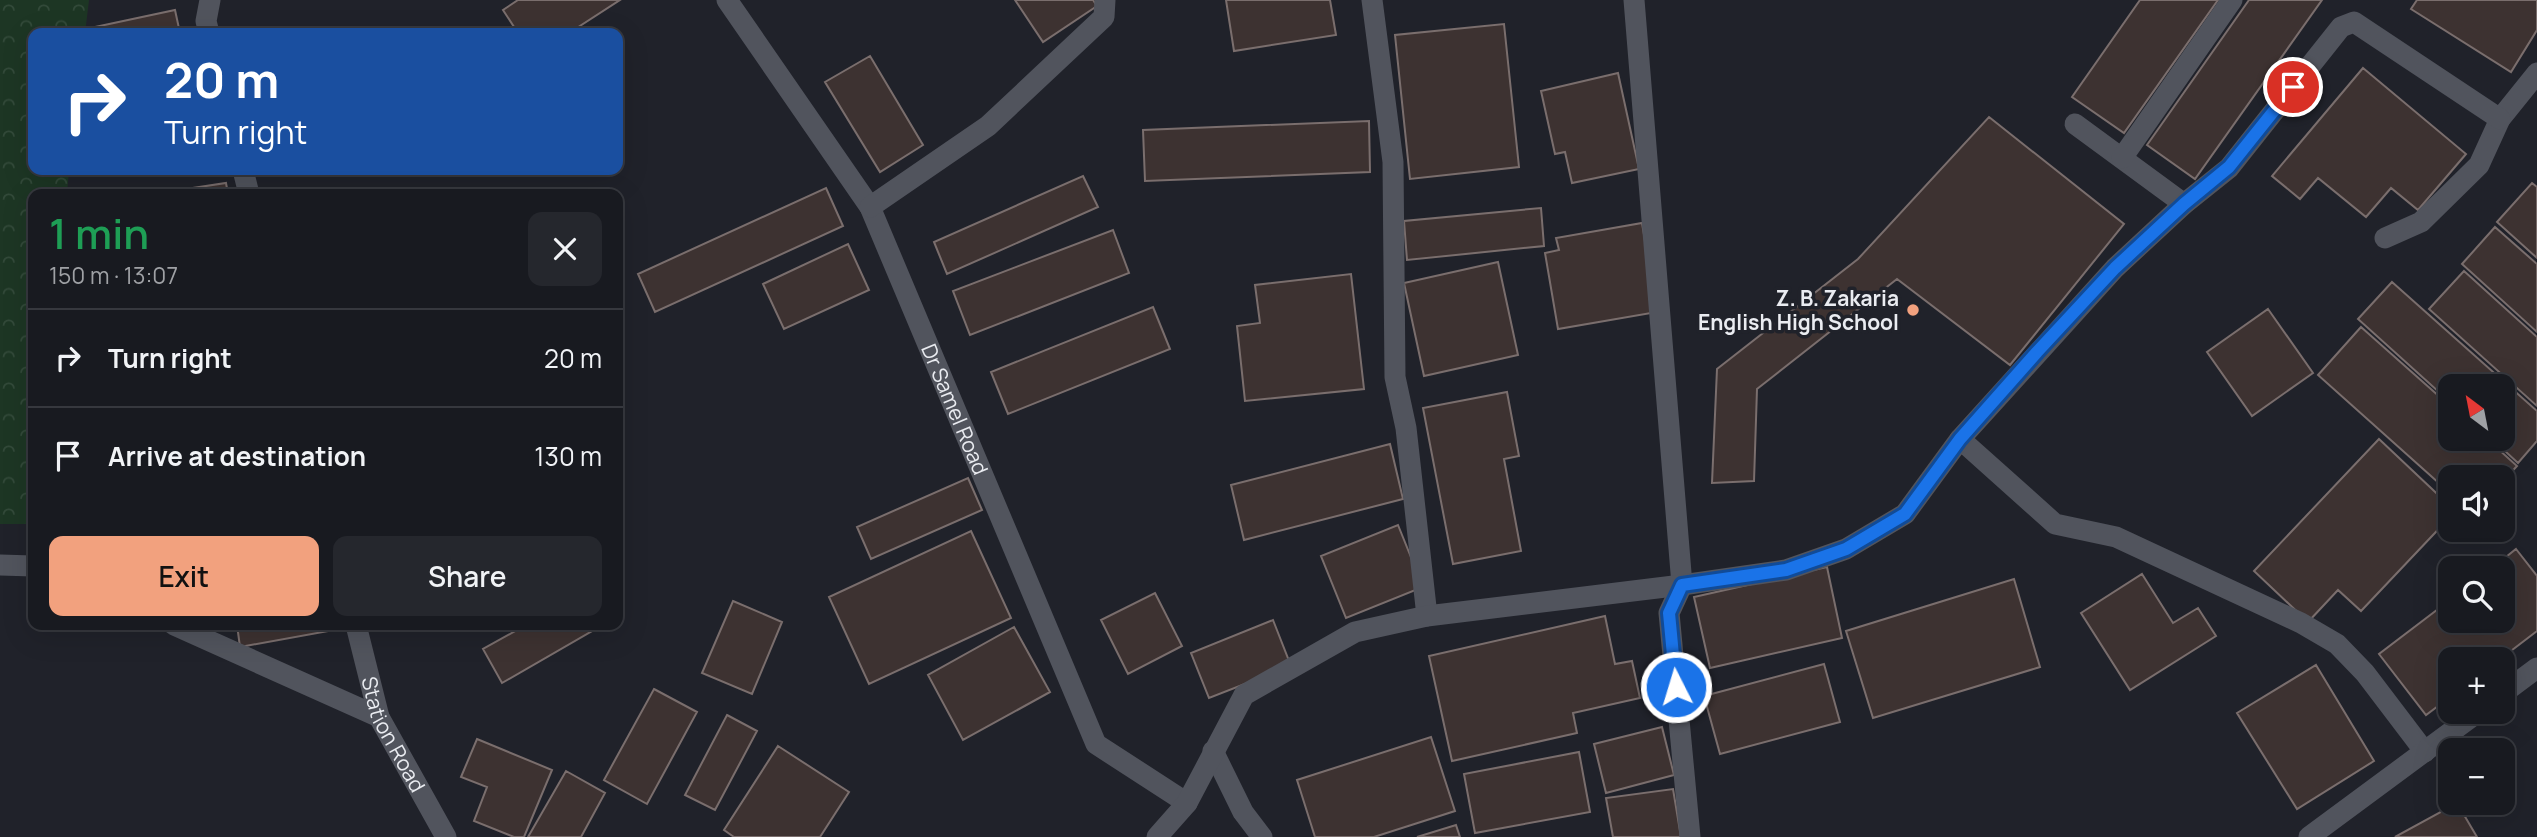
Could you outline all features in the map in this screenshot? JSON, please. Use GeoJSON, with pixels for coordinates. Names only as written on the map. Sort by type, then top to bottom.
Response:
{"type":"FeatureCollection","features":[{"type":"Feature","properties":{"kind":"street"},"geometry":{"type":"LineString","coordinates":[[208,28],[206,21],[210,0]]}},
{"type":"Feature","properties":{"kind":"street","name":"Dr Samel Road"},"geometry":{"type":"LineString","coordinates":[[727,0],[870,207],[1096,744],[1187,803]]}},
{"type":"Feature","properties":{"kind":"street"},"geometry":{"type":"LineString","coordinates":[[870,207],[988,126],[1104,17],[1105,0]]}},
{"type":"Feature","properties":{"kind":"street"},"geometry":{"type":"LineString","coordinates":[[1372,0],[1393,162],[1395,377],[1406,428],[1427,616]]}},
{"type":"Feature","properties":{"kind":"street"},"geometry":{"type":"LineString","coordinates":[[1634,0],[1682,585],[1669,613],[1690,837]]}},
{"type":"Feature","properties":{"kind":"street"},"geometry":{"type":"LineString","coordinates":[[2122,158],[2232,0]]}},
{"type":"Feature","properties":{"kind":"street"},"geometry":{"type":"LineString","coordinates":[[1157,837],[1187,803],[1244,695],[1355,632],[1427,616],[1786,570],[1846,549],[1905,514],[1960,439],[2115,268],[2184,204],[2229,167],[2341,27],[2354,22],[2500,119]]}},
{"type":"Feature","properties":{"kind":"street"},"geometry":{"type":"LineString","coordinates":[[2385,238],[2421,222],[2479,165],[2500,119],[2537,73]]}},
{"type":"Feature","properties":{"kind":"street"},"geometry":{"type":"LineString","coordinates":[[2075,124],[2184,204]]}},
{"type":"Feature","properties":{"kind":"street"},"geometry":{"type":"LineString","coordinates":[[1960,439],[2055,524],[2116,537],[2301,623],[2337,644],[2365,673],[2425,752]]}},
{"type":"Feature","properties":{"kind":"street"},"geometry":{"type":"LineString","coordinates":[[0,565],[28,566]]}},
{"type":"Feature","properties":{"kind":"street"},"geometry":{"type":"LineString","coordinates":[[184,630],[379,717]]}},
{"type":"Feature","properties":{"kind":"street","name":"Station Road"},"geometry":{"type":"LineString","coordinates":[[357,630],[379,717],[446,837]]}},
{"type":"Feature","properties":{"kind":"street"},"geometry":{"type":"LineString","coordinates":[[2515,684],[2537,668]]}},
{"type":"Feature","properties":{"kind":"street"},"geometry":{"type":"LineString","coordinates":[[2309,837],[2462,724]]}},
{"type":"Feature","properties":{"kind":"street"},"geometry":{"type":"LineString","coordinates":[[1213,751],[1243,811],[1262,837]]}},
{"type":"Feature","properties":{"kind":"green space"},"geometry":{"type":"Polygon","coordinates":[[[0,0],[89,0],[86,28],[28,28],[28,175],[69,175],[67,189],[28,189],[28,524],[0,524],[0,0]]]}},
{"type":"Feature","properties":{"kind":"building"},"geometry":{"type":"Polygon","coordinates":[[[518,0],[620,0],[577,28],[515,28],[503,10],[518,0]]]}},
{"type":"Feature","properties":{"kind":"building"},"geometry":{"type":"Polygon","coordinates":[[[1015,0],[1093,0],[1097,6],[1043,42],[1015,0]]]}},
{"type":"Feature","properties":{"kind":"building"},"geometry":{"type":"Polygon","coordinates":[[[1226,0],[1330,0],[1336,35],[1234,51],[1226,0]]]}},
{"type":"Feature","properties":{"kind":"building"},"geometry":{"type":"Polygon","coordinates":[[[2140,0],[2218,0],[2124,133],[2072,97],[2140,0]]]}},
{"type":"Feature","properties":{"kind":"building"},"geometry":{"type":"Polygon","coordinates":[[[2249,0],[2322,0],[2195,179],[2147,145],[2249,0]]]}},
{"type":"Feature","properties":{"kind":"building"},"geometry":{"type":"Polygon","coordinates":[[[2417,0],[2537,0],[2537,30],[2511,72],[2411,9],[2417,0]]]}},
{"type":"Feature","properties":{"kind":"building"},"geometry":{"type":"Polygon","coordinates":[[[175,10],[179,28],[95,28],[175,10]]]}},
{"type":"Feature","properties":{"kind":"building"},"geometry":{"type":"Polygon","coordinates":[[[1504,24],[1519,167],[1410,179],[1395,35],[1504,24]]]}},
{"type":"Feature","properties":{"kind":"building"},"geometry":{"type":"Polygon","coordinates":[[[870,56],[923,145],[880,172],[825,82],[870,56]]]}},
{"type":"Feature","properties":{"kind":"building"},"geometry":{"type":"Polygon","coordinates":[[[2363,68],[2466,154],[2418,210],[2391,188],[2366,217],[2318,178],[2300,199],[2272,176],[2363,68]]]}},
{"type":"Feature","properties":{"kind":"building"},"geometry":{"type":"Polygon","coordinates":[[[1618,73],[1639,169],[1572,183],[1565,152],[1555,154],[1541,91],[1618,73]]]}},
{"type":"Feature","properties":{"kind":"building"},"geometry":{"type":"Polygon","coordinates":[[[1989,117],[2124,224],[2010,365],[1897,279],[1757,389],[1754,481],[1712,483],[1717,369],[1858,259],[1989,117]]]}},
{"type":"Feature","properties":{"kind":"building"},"geometry":{"type":"Polygon","coordinates":[[[1369,121],[1370,172],[1145,181],[1143,130],[1369,121]]]}},
{"type":"Feature","properties":{"kind":"building"},"geometry":{"type":"Polygon","coordinates":[[[1083,176],[1098,207],[947,274],[934,242],[1083,176]]]}},
{"type":"Feature","properties":{"kind":"building"},"geometry":{"type":"Polygon","coordinates":[[[226,183],[227,189],[186,189],[226,183]]]}},
{"type":"Feature","properties":{"kind":"building"},"geometry":{"type":"Polygon","coordinates":[[[2532,183],[2537,187],[2537,258],[2497,222],[2532,183]]]}},
{"type":"Feature","properties":{"kind":"building"},"geometry":{"type":"Polygon","coordinates":[[[826,188],[843,226],[655,312],[638,274],[826,188]]]}},
{"type":"Feature","properties":{"kind":"building"},"geometry":{"type":"Polygon","coordinates":[[[1541,208],[1544,246],[1407,260],[1404,221],[1541,208]]]}},
{"type":"Feature","properties":{"kind":"building"},"geometry":{"type":"Polygon","coordinates":[[[1642,223],[1657,312],[1558,329],[1545,253],[1559,250],[1556,238],[1642,223]]]}},
{"type":"Feature","properties":{"kind":"building"},"geometry":{"type":"Polygon","coordinates":[[[2495,227],[2537,264],[2537,332],[2462,264],[2495,227]]]}},
{"type":"Feature","properties":{"kind":"building"},"geometry":{"type":"Polygon","coordinates":[[[1113,230],[1129,273],[970,335],[953,291],[1113,230]]]}},
{"type":"Feature","properties":{"kind":"building"},"geometry":{"type":"Polygon","coordinates":[[[848,244],[869,290],[784,329],[763,284],[848,244]]]}},
{"type":"Feature","properties":{"kind":"building"},"geometry":{"type":"Polygon","coordinates":[[[1498,262],[1518,355],[1424,376],[1404,283],[1498,262]]]}},
{"type":"Feature","properties":{"kind":"building"},"geometry":{"type":"Polygon","coordinates":[[[2464,271],[2537,337],[2537,406],[2515,386],[2515,374],[2501,374],[2429,309],[2464,271]]]}},
{"type":"Feature","properties":{"kind":"building"},"geometry":{"type":"Polygon","coordinates":[[[1351,274],[1364,389],[1245,401],[1237,326],[1260,323],[1255,285],[1351,274]]]}},
{"type":"Feature","properties":{"kind":"building"},"geometry":{"type":"Polygon","coordinates":[[[2392,282],[2495,374],[2438,374],[2438,391],[2358,319],[2392,282]]]}},
{"type":"Feature","properties":{"kind":"building"},"geometry":{"type":"Polygon","coordinates":[[[1153,307],[1170,349],[1008,414],[991,372],[1153,307]]]}},
{"type":"Feature","properties":{"kind":"building"},"geometry":{"type":"Polygon","coordinates":[[[2268,309],[2313,373],[2252,416],[2207,352],[2268,309]]]}},
{"type":"Feature","properties":{"kind":"building"},"geometry":{"type":"Polygon","coordinates":[[[2361,327],[2438,395],[2438,452],[2501,452],[2517,466],[2515,468],[2515,465],[2438,465],[2438,482],[2318,375],[2361,327]]]}},
{"type":"Feature","properties":{"kind":"building"},"geometry":{"type":"Polygon","coordinates":[[[2515,391],[2537,411],[2537,441],[2518,463],[2506,452],[2515,452],[2515,391]]]}},
{"type":"Feature","properties":{"kind":"building"},"geometry":{"type":"Polygon","coordinates":[[[1507,392],[1519,456],[1504,459],[1521,551],[1453,564],[1423,408],[1507,392]]]}},
{"type":"Feature","properties":{"kind":"building"},"geometry":{"type":"Polygon","coordinates":[[[2379,439],[2438,495],[2438,530],[2361,611],[2338,590],[2308,622],[2254,571],[2379,439]]]}},
{"type":"Feature","properties":{"kind":"building"},"geometry":{"type":"Polygon","coordinates":[[[1390,444],[1403,499],[1244,540],[1231,485],[1390,444]]]}},
{"type":"Feature","properties":{"kind":"building"},"geometry":{"type":"Polygon","coordinates":[[[968,478],[982,510],[871,559],[857,527],[968,478]]]}},
{"type":"Feature","properties":{"kind":"building"},"geometry":{"type":"Polygon","coordinates":[[[1398,525],[1423,587],[1346,618],[1321,556],[1398,525]]]}},
{"type":"Feature","properties":{"kind":"building"},"geometry":{"type":"Polygon","coordinates":[[[971,531],[1011,618],[869,684],[829,597],[971,531]]]}},
{"type":"Feature","properties":{"kind":"building"},"geometry":{"type":"Polygon","coordinates":[[[2516,549],[2537,576],[2537,631],[2515,648],[2438,647],[2438,706],[2426,715],[2379,654],[2438,609],[2438,633],[2515,633],[2515,556],[2507,556],[2516,549]]]}},
{"type":"Feature","properties":{"kind":"building"},"geometry":{"type":"Polygon","coordinates":[[[1827,567],[1842,638],[1710,668],[1694,597],[1827,567]]]}},
{"type":"Feature","properties":{"kind":"building"},"geometry":{"type":"Polygon","coordinates":[[[2142,574],[2173,623],[2198,608],[2216,636],[2130,690],[2081,613],[2142,574]]]}},
{"type":"Feature","properties":{"kind":"building"},"geometry":{"type":"Polygon","coordinates":[[[2014,579],[2040,667],[1873,718],[1846,631],[2014,579]]]}},
{"type":"Feature","properties":{"kind":"building"},"geometry":{"type":"Polygon","coordinates":[[[1155,593],[1182,646],[1128,674],[1101,620],[1155,593]]]}},
{"type":"Feature","properties":{"kind":"building"},"geometry":{"type":"Polygon","coordinates":[[[733,601],[782,622],[752,694],[702,673],[733,601]]]}},
{"type":"Feature","properties":{"kind":"building"},"geometry":{"type":"Polygon","coordinates":[[[1605,616],[1615,664],[1632,661],[1640,698],[1573,713],[1577,733],[1452,761],[1429,656],[1605,616]]]}},
{"type":"Feature","properties":{"kind":"building"},"geometry":{"type":"Polygon","coordinates":[[[1273,620],[1291,666],[1209,698],[1191,653],[1273,620]]]}},
{"type":"Feature","properties":{"kind":"building"},"geometry":{"type":"Polygon","coordinates":[[[1014,627],[1050,692],[963,740],[928,675],[1014,627]]]}},
{"type":"Feature","properties":{"kind":"building"},"geometry":{"type":"Polygon","coordinates":[[[238,630],[334,630],[240,647],[238,630]]]}},
{"type":"Feature","properties":{"kind":"building"},"geometry":{"type":"Polygon","coordinates":[[[517,630],[592,631],[502,683],[483,649],[517,630]]]}},
{"type":"Feature","properties":{"kind":"building"},"geometry":{"type":"Polygon","coordinates":[[[1824,664],[1840,722],[1720,754],[1704,696],[1824,664]]]}},
{"type":"Feature","properties":{"kind":"building"},"geometry":{"type":"Polygon","coordinates":[[[2316,665],[2374,761],[2297,809],[2237,713],[2316,665]]]}},
{"type":"Feature","properties":{"kind":"building"},"geometry":{"type":"Polygon","coordinates":[[[654,689],[697,712],[647,804],[604,780],[654,689]]]}},
{"type":"Feature","properties":{"kind":"building"},"geometry":{"type":"Polygon","coordinates":[[[727,715],[757,731],[715,810],[685,795],[727,715]]]}},
{"type":"Feature","properties":{"kind":"building"},"geometry":{"type":"Polygon","coordinates":[[[1662,727],[1674,775],[1606,793],[1594,744],[1662,727]]]}},
{"type":"Feature","properties":{"kind":"building"},"geometry":{"type":"Polygon","coordinates":[[[1431,737],[1455,811],[1374,837],[1315,837],[1297,780],[1431,737]]]}},
{"type":"Feature","properties":{"kind":"building"},"geometry":{"type":"Polygon","coordinates":[[[477,739],[552,770],[524,837],[514,837],[474,821],[487,787],[461,777],[477,739]]]}},
{"type":"Feature","properties":{"kind":"building"},"geometry":{"type":"Polygon","coordinates":[[[778,746],[849,792],[820,837],[734,837],[724,830],[778,746]]]}},
{"type":"Feature","properties":{"kind":"building"},"geometry":{"type":"Polygon","coordinates":[[[1579,752],[1590,812],[1475,833],[1464,774],[1579,752]]]}},
{"type":"Feature","properties":{"kind":"building"},"geometry":{"type":"Polygon","coordinates":[[[566,771],[605,793],[581,837],[528,837],[566,771]]]}},
{"type":"Feature","properties":{"kind":"building"},"geometry":{"type":"Polygon","coordinates":[[[1673,789],[1681,837],[1613,837],[1606,798],[1673,789]]]}},
{"type":"Feature","properties":{"kind":"building"},"geometry":{"type":"Polygon","coordinates":[[[2438,813],[2464,815],[2477,837],[2395,837],[2438,813]]]}},
{"type":"Feature","properties":{"kind":"building"},"geometry":{"type":"Polygon","coordinates":[[[1456,825],[1460,837],[1417,837],[1456,825]]]}},
{"type":"Feature","properties":{"kind":"place","name":"Z. B. Zakaria English High School"},"geometry":{"type":"Point","coordinates":[1913,310]}},
{"type":"Feature","properties":{"kind":"route"},"geometry":{"type":"LineString","coordinates":[[1676,687],[1669,613],[1682,585],[1786,570],[1846,549],[1905,514],[1960,439],[2037,352],[2115,268],[2184,204],[2229,167],[2293,87]]}}]}
